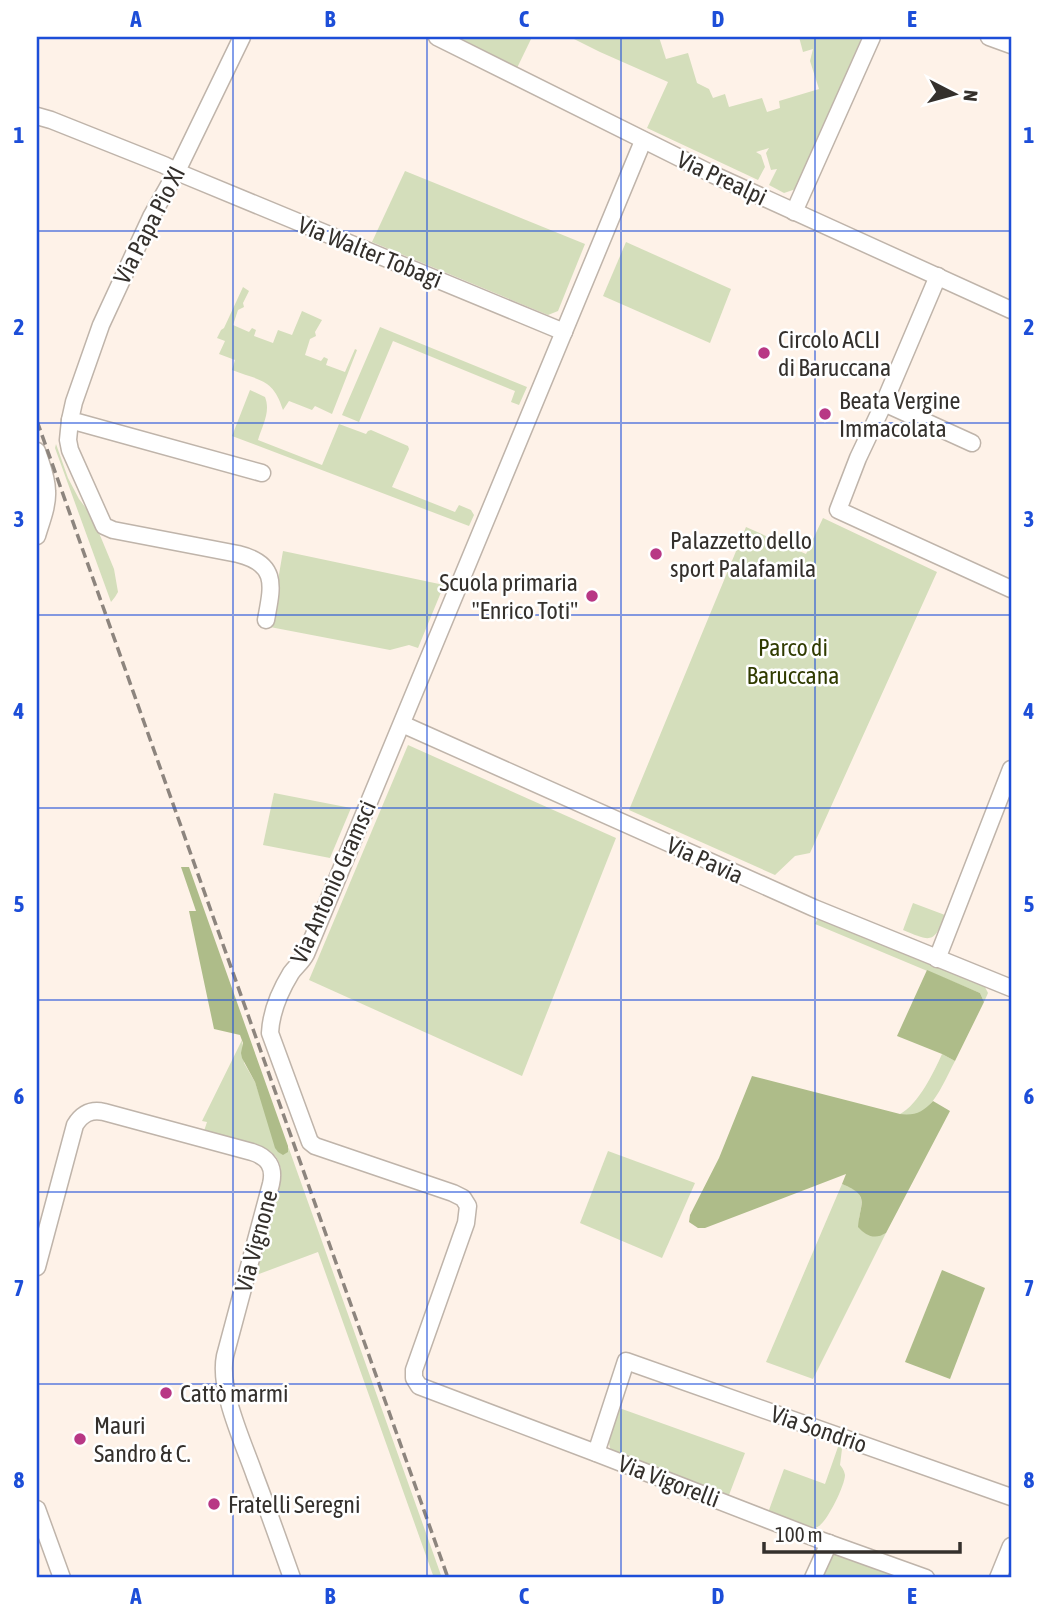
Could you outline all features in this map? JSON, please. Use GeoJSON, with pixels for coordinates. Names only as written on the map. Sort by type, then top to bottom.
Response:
{"type":"FeatureCollection","features":[{"type":"Feature","properties":{"kind":"street","name":"Via Papa Pio XI"},"geometry":{"type":"LineString","coordinates":[[242,37],[177,171],[151,217],[101,325],[74,402],[68,440],[104,526],[253,559],[262,566],[271,580],[266,620]]}},
{"type":"Feature","properties":{"kind":"street","name":"Via Prealpi"},"geometry":{"type":"LineString","coordinates":[[437,37],[643,141],[1011,310]]}},
{"type":"Feature","properties":{"kind":"street"},"geometry":{"type":"LineString","coordinates":[[794,212],[872,37]]}},
{"type":"Feature","properties":{"kind":"street"},"geometry":{"type":"LineString","coordinates":[[989,37],[1011,45]]}},
{"type":"Feature","properties":{"kind":"street","name":"Via Walter Tobagi"},"geometry":{"type":"LineString","coordinates":[[37,116],[565,331]]}},
{"type":"Feature","properties":{"kind":"street","name":"Via Antonio Gramsci"},"geometry":{"type":"LineString","coordinates":[[415,1380],[415,1365],[466,1223],[468,1206],[463,1198],[453,1192],[377,1168],[310,1142],[270,1033],[271,1018],[291,973],[306,954],[643,141]]}},
{"type":"Feature","properties":{"kind":"street"},"geometry":{"type":"LineString","coordinates":[[938,276],[858,457],[838,510],[1011,589]]}},
{"type":"Feature","properties":{"kind":"street"},"geometry":{"type":"LineString","coordinates":[[884,403],[972,443]]}},
{"type":"Feature","properties":{"kind":"street"},"geometry":{"type":"LineString","coordinates":[[70,420],[262,473]]}},
{"type":"Feature","properties":{"kind":"street"},"geometry":{"type":"LineString","coordinates":[[37,451],[47,491],[46,506],[37,536]]}},
{"type":"Feature","properties":{"kind":"street","name":"Via Pavia"},"geometry":{"type":"LineString","coordinates":[[402,724],[814,908],[1011,988]]}},
{"type":"Feature","properties":{"kind":"street"},"geometry":{"type":"LineString","coordinates":[[937,959],[1011,769]]}},
{"type":"Feature","properties":{"kind":"street","name":"Via Vignone"},"geometry":{"type":"LineString","coordinates":[[37,1267],[75,1125],[86,1113],[104,1112],[252,1152],[268,1161],[273,1178],[225,1356],[223,1373],[236,1423],[292,1578]]}},
{"type":"Feature","properties":{"kind":"street","name":"Via Sondrio"},"geometry":{"type":"LineString","coordinates":[[596,1453],[626,1361],[1011,1497]]}},
{"type":"Feature","properties":{"kind":"street","name":"Via Vigorelli"},"geometry":{"type":"LineString","coordinates":[[415,1380],[422,1388],[926,1578]]}},
{"type":"Feature","properties":{"kind":"street"},"geometry":{"type":"LineString","coordinates":[[37,1509],[62,1578]]}},
{"type":"Feature","properties":{"kind":"street"},"geometry":{"type":"LineString","coordinates":[[813,1578],[828,1543]]}},
{"type":"Feature","properties":{"kind":"street"},"geometry":{"type":"LineString","coordinates":[[998,1578],[1011,1546]]}},
{"type":"Feature","properties":{"kind":"green space"},"geometry":{"type":"Polygon","coordinates":[[[455,37],[532,37],[517,68],[455,37]]]}},
{"type":"Feature","properties":{"kind":"green space"},"geometry":{"type":"Polygon","coordinates":[[[570,37],[659,37],[666,59],[688,53],[697,83],[709,89],[713,98],[725,94],[729,107],[762,98],[767,112],[780,108],[779,101],[819,89],[810,61],[813,49],[803,52],[799,37],[862,37],[796,189],[784,193],[769,185],[777,169],[771,170],[766,153],[769,148],[756,152],[761,155],[765,167],[758,180],[647,128],[668,82],[570,37]]]}},
{"type":"Feature","properties":{"kind":"green space"},"geometry":{"type":"Polygon","coordinates":[[[405,171],[585,244],[558,311],[548,315],[372,242],[405,171]]]}},
{"type":"Feature","properties":{"kind":"green space"},"geometry":{"type":"Polygon","coordinates":[[[626,242],[731,289],[710,343],[603,296],[626,242]]]}},
{"type":"Feature","properties":{"kind":"green space"},"geometry":{"type":"Polygon","coordinates":[[[243,287],[249,291],[243,303],[244,307],[238,310],[233,325],[249,332],[252,328],[256,330],[254,336],[273,343],[278,330],[292,335],[302,311],[322,320],[315,332],[316,336],[310,339],[305,355],[321,361],[324,357],[328,359],[326,365],[345,372],[355,349],[357,350],[332,414],[315,406],[312,410],[289,401],[283,410],[270,386],[232,370],[235,360],[219,354],[225,341],[217,338],[243,287]]]}},
{"type":"Feature","properties":{"kind":"green space"},"geometry":{"type":"Polygon","coordinates":[[[380,327],[527,387],[519,405],[511,402],[515,391],[393,341],[359,422],[342,415],[380,327]]]}},
{"type":"Feature","properties":{"kind":"green space"},"geometry":{"type":"Polygon","coordinates":[[[250,390],[265,397],[267,403],[258,440],[322,465],[339,424],[366,434],[371,430],[408,446],[392,487],[455,512],[459,505],[471,510],[474,515],[469,526],[232,436],[250,390]]]}},
{"type":"Feature","properties":{"kind":"green space"},"geometry":{"type":"Polygon","coordinates":[[[56,444],[68,478],[92,516],[114,569],[118,592],[111,602],[55,448],[56,444]]]}},
{"type":"Feature","properties":{"kind":"green space","name":"Parco di Baruccana"},"geometry":{"type":"Polygon","coordinates":[[[823,518],[937,572],[810,853],[795,856],[775,875],[629,810],[746,527],[806,554],[823,518]]]}},
{"type":"Feature","properties":{"kind":"green space"},"geometry":{"type":"Polygon","coordinates":[[[283,551],[444,585],[418,648],[409,645],[390,650],[270,627],[283,551]]]}},
{"type":"Feature","properties":{"kind":"green space"},"geometry":{"type":"Polygon","coordinates":[[[408,745],[616,838],[522,1076],[309,980],[408,745]]]}},
{"type":"Feature","properties":{"kind":"green space"},"geometry":{"type":"Polygon","coordinates":[[[274,793],[351,808],[330,858],[263,845],[274,793]]]}},
{"type":"Feature","properties":{"kind":"green space"},"geometry":{"type":"Polygon","coordinates":[[[181,867],[189,867],[288,1146],[288,1152],[283,1155],[275,1148],[255,1082],[242,1058],[243,1043],[240,1035],[214,1029],[189,911],[196,911],[181,867]]]}},
{"type":"Feature","properties":{"kind":"green space"},"geometry":{"type":"Polygon","coordinates":[[[913,903],[945,915],[934,936],[919,937],[903,930],[913,903]]]}},
{"type":"Feature","properties":{"kind":"green space"},"geometry":{"type":"Polygon","coordinates":[[[820,918],[984,985],[988,993],[984,1002],[980,993],[815,924],[820,918]]]}},
{"type":"Feature","properties":{"kind":"green space"},"geometry":{"type":"Polygon","coordinates":[[[927,970],[980,993],[984,1002],[955,1061],[897,1036],[927,970]]]}},
{"type":"Feature","properties":{"kind":"green space"},"geometry":{"type":"Polygon","coordinates":[[[242,1040],[244,1063],[289,1149],[288,1146],[442,1578],[434,1578],[318,1252],[256,1273],[281,1179],[279,1162],[265,1148],[204,1131],[207,1122],[202,1121],[242,1040]]]}},
{"type":"Feature","properties":{"kind":"green space"},"geometry":{"type":"Polygon","coordinates":[[[942,1054],[955,1061],[935,1099],[918,1114],[900,1114],[919,1096],[942,1054]]]}},
{"type":"Feature","properties":{"kind":"green space"},"geometry":{"type":"Polygon","coordinates":[[[752,1076],[900,1114],[918,1112],[933,1101],[950,1111],[886,1233],[871,1236],[858,1227],[862,1201],[857,1192],[842,1184],[846,1174],[705,1228],[698,1228],[689,1222],[719,1158],[752,1076]]]}},
{"type":"Feature","properties":{"kind":"green space"},"geometry":{"type":"Polygon","coordinates":[[[608,1151],[695,1183],[662,1258],[580,1223],[608,1151]]]}},
{"type":"Feature","properties":{"kind":"green space"},"geometry":{"type":"Polygon","coordinates":[[[842,1184],[860,1196],[859,1218],[882,1235],[886,1233],[813,1379],[766,1362],[842,1184]]]}},
{"type":"Feature","properties":{"kind":"green space"},"geometry":{"type":"Polygon","coordinates":[[[942,1270],[985,1288],[950,1379],[905,1362],[942,1270]]]}},
{"type":"Feature","properties":{"kind":"green space"},"geometry":{"type":"Polygon","coordinates":[[[619,1410],[745,1453],[729,1495],[725,1497],[612,1452],[609,1441],[611,1431],[619,1410]]]}},
{"type":"Feature","properties":{"kind":"green space"},"geometry":{"type":"Polygon","coordinates":[[[839,1444],[842,1449],[840,1465],[845,1475],[844,1480],[823,1522],[816,1528],[808,1528],[769,1513],[784,1469],[825,1484],[839,1444]]]}},
{"type":"Feature","properties":{"kind":"green space"},"geometry":{"type":"Polygon","coordinates":[[[831,1553],[901,1578],[820,1578],[831,1553]]]}},
{"type":"Feature","properties":{"kind":"railway"},"geometry":{"type":"LineString","coordinates":[[37,421],[448,1578]]}},
{"type":"Feature","properties":{"kind":"place","name":"Circolo ACLI di Baruccana"},"geometry":{"type":"Point","coordinates":[764,353]}},
{"type":"Feature","properties":{"kind":"place","name":"Beata Vergine Immacolata"},"geometry":{"type":"Point","coordinates":[825,414]}},
{"type":"Feature","properties":{"kind":"place","name":"Palazzetto dello sport Palafamila"},"geometry":{"type":"Point","coordinates":[656,554]}},
{"type":"Feature","properties":{"kind":"place","name":"Scuola primaria \"Enrico Toti\""},"geometry":{"type":"Point","coordinates":[592,596]}},
{"type":"Feature","properties":{"kind":"place","name":"Cattò marmi"},"geometry":{"type":"Point","coordinates":[166,1393]}},
{"type":"Feature","properties":{"kind":"place","name":"Mauri Sandro & C."},"geometry":{"type":"Point","coordinates":[80,1439]}},
{"type":"Feature","properties":{"kind":"place","name":"Fratelli Seregni"},"geometry":{"type":"Point","coordinates":[214,1504]}}]}
